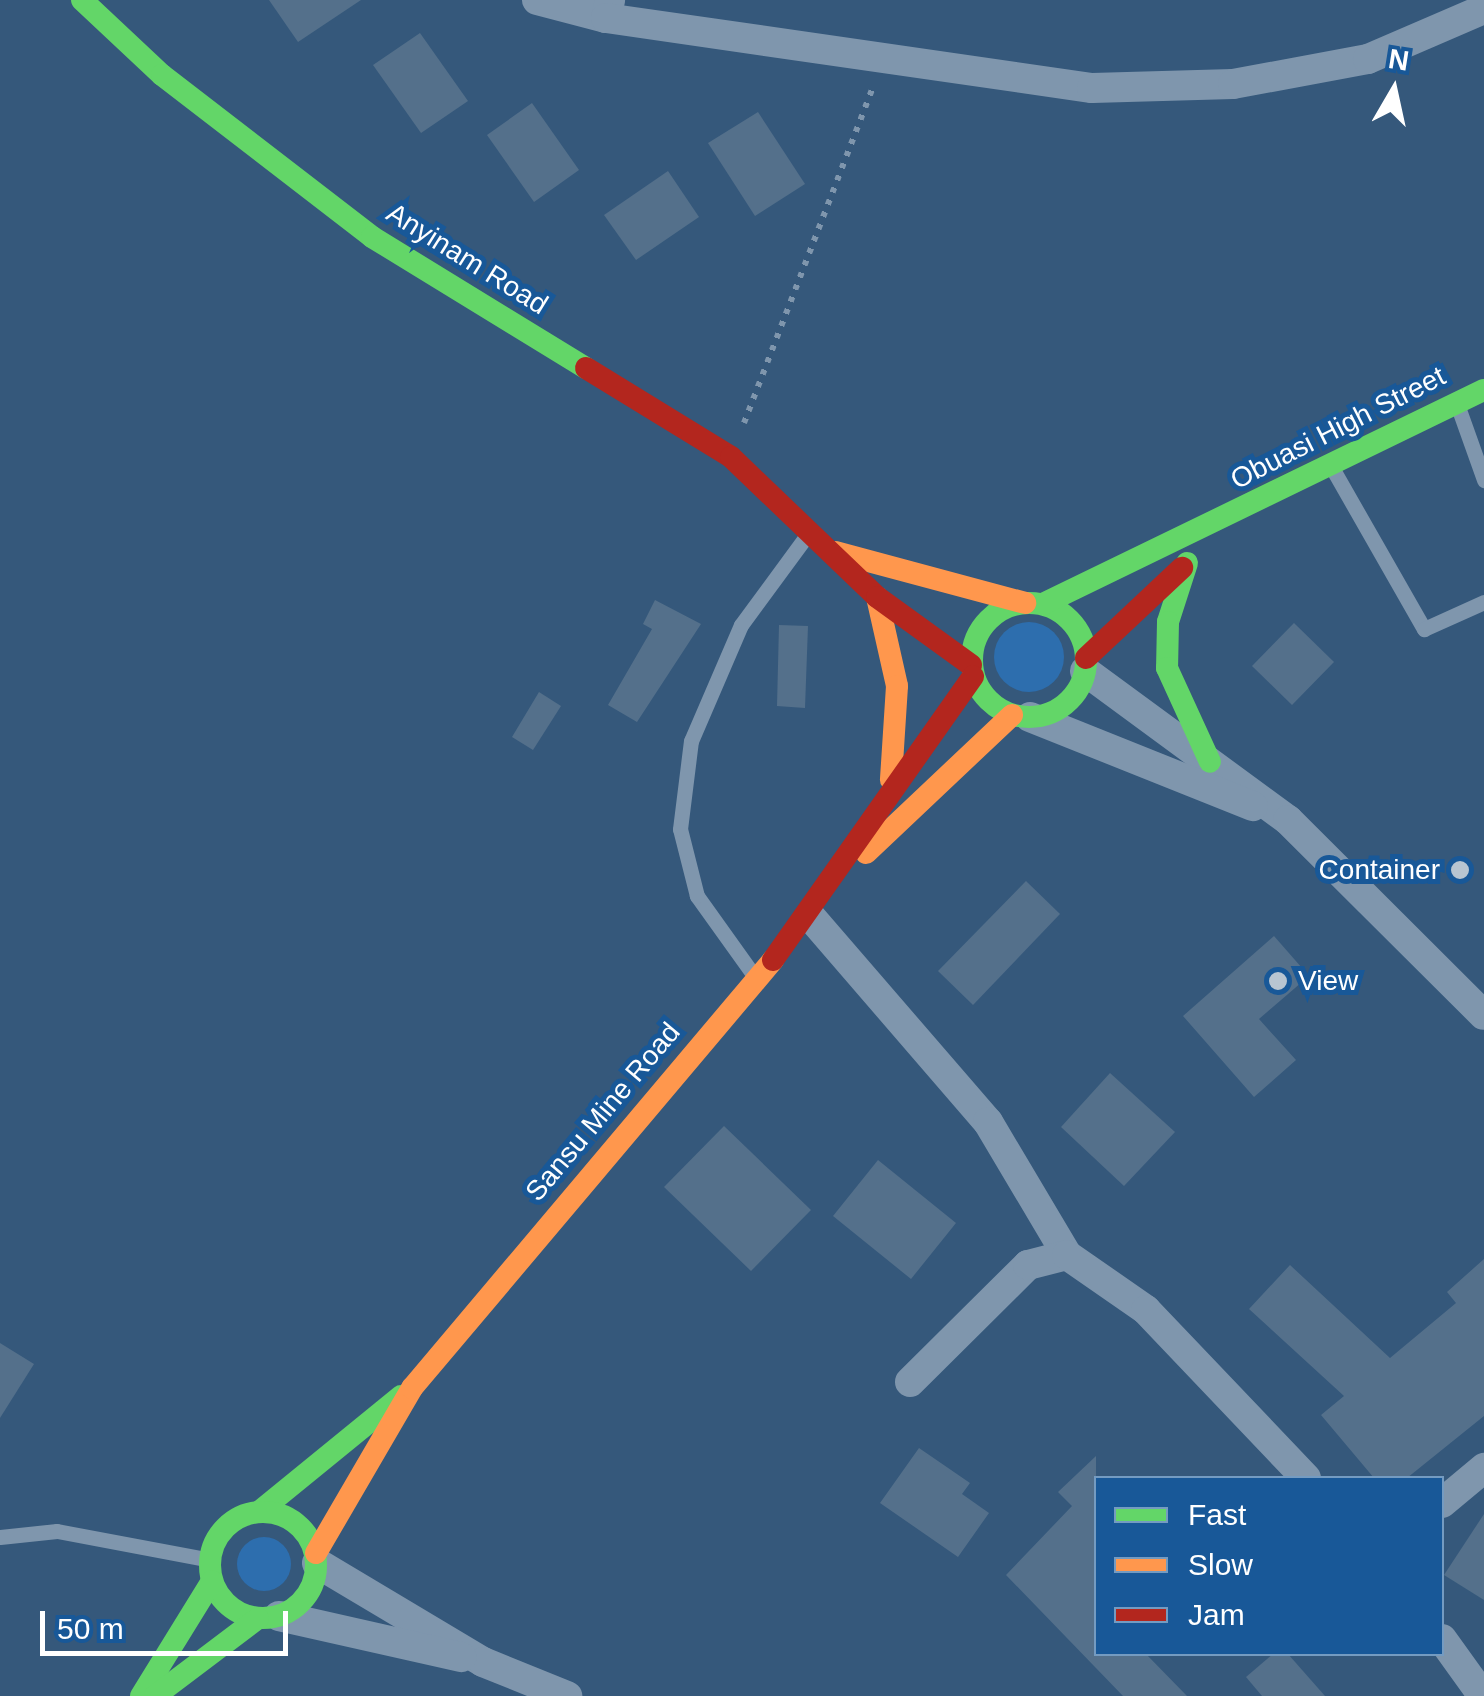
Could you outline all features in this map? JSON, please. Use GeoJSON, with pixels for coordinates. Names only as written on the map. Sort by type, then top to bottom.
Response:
{"type":"FeatureCollection","features":[{"type":"Feature","properties":{"kind":"street","name":"Anyinam Road"},"geometry":{"type":"LineString","coordinates":[[82,0],[162,75],[372,237],[732,457],[807,535],[831,551],[876,597],[972,671]]}},
{"type":"Feature","properties":{"kind":"street"},"geometry":{"type":"LineString","coordinates":[[537,0],[1092,88],[1233,84],[1368,60],[1484,9]]}},
{"type":"Feature","properties":{"kind":"street","name":"Obuasi High Street"},"geometry":{"type":"LineString","coordinates":[[1034,603],[1220,522],[1484,390]]}},
{"type":"Feature","properties":{"kind":"street","name":"Obuasi High Street"},"geometry":{"type":"LineString","coordinates":[[1086,665],[1187,563],[1220,522]]}},
{"type":"Feature","properties":{"kind":"street","name":"Anyinam Road"},"geometry":{"type":"LineString","coordinates":[[831,551],[1034,603]]}},
{"type":"Feature","properties":{"kind":"street"},"geometry":{"type":"LineString","coordinates":[[1187,563],[1168,622],[1167,668],[1177,704],[1210,762]]}},
{"type":"Feature","properties":{"kind":"street"},"geometry":{"type":"LineString","coordinates":[[876,597],[897,686],[891,784]]}},
{"type":"Feature","properties":{"kind":"street"},"geometry":{"type":"LineString","coordinates":[[1288,820],[1021,716],[972,671],[985,622],[1034,603],[1074,624],[1086,665],[1288,820],[1484,1014]]}},
{"type":"Feature","properties":{"kind":"street"},"geometry":{"type":"LineString","coordinates":[[1021,716],[1066,704],[1086,665]]}},
{"type":"Feature","properties":{"kind":"street","name":"Sansu Mine Road"},"geometry":{"type":"LineString","coordinates":[[316,1558],[412,1388],[810,916],[841,876],[891,784],[972,671]]}},
{"type":"Feature","properties":{"kind":"street","name":"Sansu Mine Road"},"geometry":{"type":"LineString","coordinates":[[841,876],[1021,716]]}},
{"type":"Feature","properties":{"kind":"street"},"geometry":{"type":"LineString","coordinates":[[810,916],[988,1122],[1067,1254],[1146,1310],[1304,1476]]}},
{"type":"Feature","properties":{"kind":"street"},"geometry":{"type":"LineString","coordinates":[[910,1382],[1028,1264],[1067,1254]]}},
{"type":"Feature","properties":{"kind":"street","name":"Sansu Mine Road"},"geometry":{"type":"LineString","coordinates":[[260,1511],[412,1388]]}},
{"type":"Feature","properties":{"kind":"street"},"geometry":{"type":"LineString","coordinates":[[1444,1501],[1484,1468]]}},
{"type":"Feature","properties":{"kind":"street"},"geometry":{"type":"LineString","coordinates":[[141,1696],[211,1570],[226,1526],[260,1511],[285,1516],[316,1558],[483,1662],[567,1696]]}},
{"type":"Feature","properties":{"kind":"street"},"geometry":{"type":"LineString","coordinates":[[155,1696],[268,1617],[307,1596],[316,1558]]}},
{"type":"Feature","properties":{"kind":"street"},"geometry":{"type":"LineString","coordinates":[[211,1570],[238,1612],[483,1662]]}},
{"type":"Feature","properties":{"kind":"street"},"geometry":{"type":"LineString","coordinates":[[1444,1642],[1482,1696]]}},
{"type":"Feature","properties":{"kind":"lane"},"geometry":{"type":"LineString","coordinates":[[1456,401],[1484,480]]}},
{"type":"Feature","properties":{"kind":"lane"},"geometry":{"type":"LineString","coordinates":[[1330,464],[1424,630],[1484,602]]}},
{"type":"Feature","properties":{"kind":"lane"},"geometry":{"type":"LineString","coordinates":[[756,978],[696,896],[680,829],[691,741],[740,625],[807,535]]}},
{"type":"Feature","properties":{"kind":"lane"},"geometry":{"type":"LineString","coordinates":[[0,1536],[57,1531],[211,1570]]}},
{"type":"Feature","properties":{"kind":"path"},"geometry":{"type":"LineString","coordinates":[[732,457],[885,55]]}},
{"type":"Feature","properties":{"kind":"shaded area"},"geometry":{"type":"Polygon","coordinates":[[[1029,622],[1053,633],[1064,657],[1053,681],[1029,692],[1005,681],[994,657],[1005,633],[1029,622]]]}},
{"type":"Feature","properties":{"kind":"shaded area"},"geometry":{"type":"Polygon","coordinates":[[[264,1537],[283,1545],[291,1564],[283,1583],[264,1591],[245,1583],[237,1564],[245,1545],[264,1537]]]}},
{"type":"Feature","properties":{"kind":"building"},"geometry":{"type":"Polygon","coordinates":[[[269,0],[361,0],[298,42],[269,0]]]}},
{"type":"Feature","properties":{"kind":"building"},"geometry":{"type":"Polygon","coordinates":[[[420,33],[468,101],[421,133],[373,65],[420,33]]]}},
{"type":"Feature","properties":{"kind":"building"},"geometry":{"type":"Polygon","coordinates":[[[532,103],[579,170],[534,202],[487,135],[532,103]]]}},
{"type":"Feature","properties":{"kind":"building"},"geometry":{"type":"Polygon","coordinates":[[[758,112],[805,184],[755,216],[708,143],[758,112]]]}},
{"type":"Feature","properties":{"kind":"building"},"geometry":{"type":"Polygon","coordinates":[[[668,171],[699,217],[636,260],[604,215],[668,171]]]}},
{"type":"Feature","properties":{"kind":"building"},"geometry":{"type":"Polygon","coordinates":[[[655,600],[701,624],[637,722],[608,705],[652,629],[643,624],[655,600]]]}},
{"type":"Feature","properties":{"kind":"building"},"geometry":{"type":"Polygon","coordinates":[[[1294,623],[1334,662],[1292,705],[1252,666],[1294,623]]]}},
{"type":"Feature","properties":{"kind":"building"},"geometry":{"type":"Polygon","coordinates":[[[779,625],[808,626],[805,708],[777,706],[779,625]]]}},
{"type":"Feature","properties":{"kind":"building"},"geometry":{"type":"Polygon","coordinates":[[[539,692],[561,706],[533,750],[512,737],[539,692]]]}},
{"type":"Feature","properties":{"kind":"building"},"geometry":{"type":"Polygon","coordinates":[[[1026,881],[1060,914],[973,1005],[938,971],[1026,881]]]}},
{"type":"Feature","properties":{"kind":"building"},"geometry":{"type":"Polygon","coordinates":[[[1274,936],[1309,976],[1259,1019],[1296,1060],[1254,1097],[1183,1016],[1274,936]]]}},
{"type":"Feature","properties":{"kind":"building"},"geometry":{"type":"Polygon","coordinates":[[[1110,1073],[1175,1132],[1124,1186],[1061,1127],[1110,1073]]]}},
{"type":"Feature","properties":{"kind":"building"},"geometry":{"type":"Polygon","coordinates":[[[724,1126],[811,1210],[751,1271],[664,1187],[724,1126]]]}},
{"type":"Feature","properties":{"kind":"building"},"geometry":{"type":"Polygon","coordinates":[[[878,1160],[956,1223],[911,1279],[833,1216],[878,1160]]]}},
{"type":"Feature","properties":{"kind":"building"},"geometry":{"type":"Polygon","coordinates":[[[1484,1259],[1484,1416],[1409,1476],[1372,1476],[1321,1415],[1344,1396],[1249,1309],[1290,1265],[1390,1358],[1456,1303],[1447,1292],[1484,1259]]]}},
{"type":"Feature","properties":{"kind":"building"},"geometry":{"type":"Polygon","coordinates":[[[0,1343],[34,1364],[0,1418],[0,1343]]]}},
{"type":"Feature","properties":{"kind":"building"},"geometry":{"type":"Polygon","coordinates":[[[919,1448],[970,1483],[962,1494],[989,1513],[958,1557],[880,1503],[919,1448]]]}},
{"type":"Feature","properties":{"kind":"building"},"geometry":{"type":"Polygon","coordinates":[[[1096,1456],[1094,1656],[1148,1656],[1187,1696],[1123,1696],[1006,1575],[1072,1506],[1058,1492],[1096,1456]]]}},
{"type":"Feature","properties":{"kind":"building"},"geometry":{"type":"Polygon","coordinates":[[[1484,1514],[1484,1600],[1444,1575],[1484,1514]]]}},
{"type":"Feature","properties":{"kind":"building"},"geometry":{"type":"Polygon","coordinates":[[[1271,1656],[1290,1656],[1325,1696],[1262,1696],[1246,1677],[1271,1656]]]}},
{"type":"Feature","properties":{"kind":"traffic: fast"},"geometry":{"type":"LineString","coordinates":[[82,0],[162,75],[372,237],[586,368]]}},
{"type":"Feature","properties":{"kind":"traffic: fast"},"geometry":{"type":"LineString","coordinates":[[1043,604],[1484,390]]}},
{"type":"Feature","properties":{"kind":"traffic: fast"},"geometry":{"type":"LineString","coordinates":[[1187,563],[1168,622],[1167,668],[1210,762]]}},
{"type":"Feature","properties":{"kind":"traffic: fast"},"geometry":{"type":"LineString","coordinates":[[1029,603],[1061,612],[1077,628],[1086,660],[1077,692],[1061,708],[1029,717],[997,708],[981,692],[972,660],[981,628],[997,612],[1029,603]]}},
{"type":"Feature","properties":{"kind":"traffic: fast"},"geometry":{"type":"LineString","coordinates":[[260,1511],[401,1396]]}},
{"type":"Feature","properties":{"kind":"traffic: fast"},"geometry":{"type":"LineString","coordinates":[[263,1512],[283,1516],[300,1528],[312,1545],[316,1565],[312,1585],[300,1602],[283,1614],[263,1618],[243,1614],[226,1602],[214,1585],[210,1565],[214,1545],[226,1528],[243,1516],[263,1512]]}},
{"type":"Feature","properties":{"kind":"traffic: fast"},"geometry":{"type":"LineString","coordinates":[[141,1696],[212,1581]]}},
{"type":"Feature","properties":{"kind":"traffic: fast"},"geometry":{"type":"LineString","coordinates":[[155,1696],[258,1618]]}},
{"type":"Feature","properties":{"kind":"traffic: slow"},"geometry":{"type":"LineString","coordinates":[[835,552],[1025,603]]}},
{"type":"Feature","properties":{"kind":"traffic: slow"},"geometry":{"type":"LineString","coordinates":[[877,597],[897,686],[891,780]]}},
{"type":"Feature","properties":{"kind":"traffic: slow"},"geometry":{"type":"LineString","coordinates":[[866,853],[1012,715]]}},
{"type":"Feature","properties":{"kind":"traffic: slow"},"geometry":{"type":"LineString","coordinates":[[316,1553],[412,1388],[773,960]]}},
{"type":"Feature","properties":{"kind":"traffic: jam"},"geometry":{"type":"LineString","coordinates":[[586,368],[731,457],[877,597],[971,665]]}},
{"type":"Feature","properties":{"kind":"traffic: jam"},"geometry":{"type":"LineString","coordinates":[[1086,658],[1182,568]]}},
{"type":"Feature","properties":{"kind":"traffic: jam"},"geometry":{"type":"LineString","coordinates":[[773,960],[973,677]]}},
{"type":"Feature","properties":{"kind":"place","name":"Container"},"geometry":{"type":"Point","coordinates":[1460,870]}},
{"type":"Feature","properties":{"kind":"place","name":"View"},"geometry":{"type":"Point","coordinates":[1278,981]}}]}
